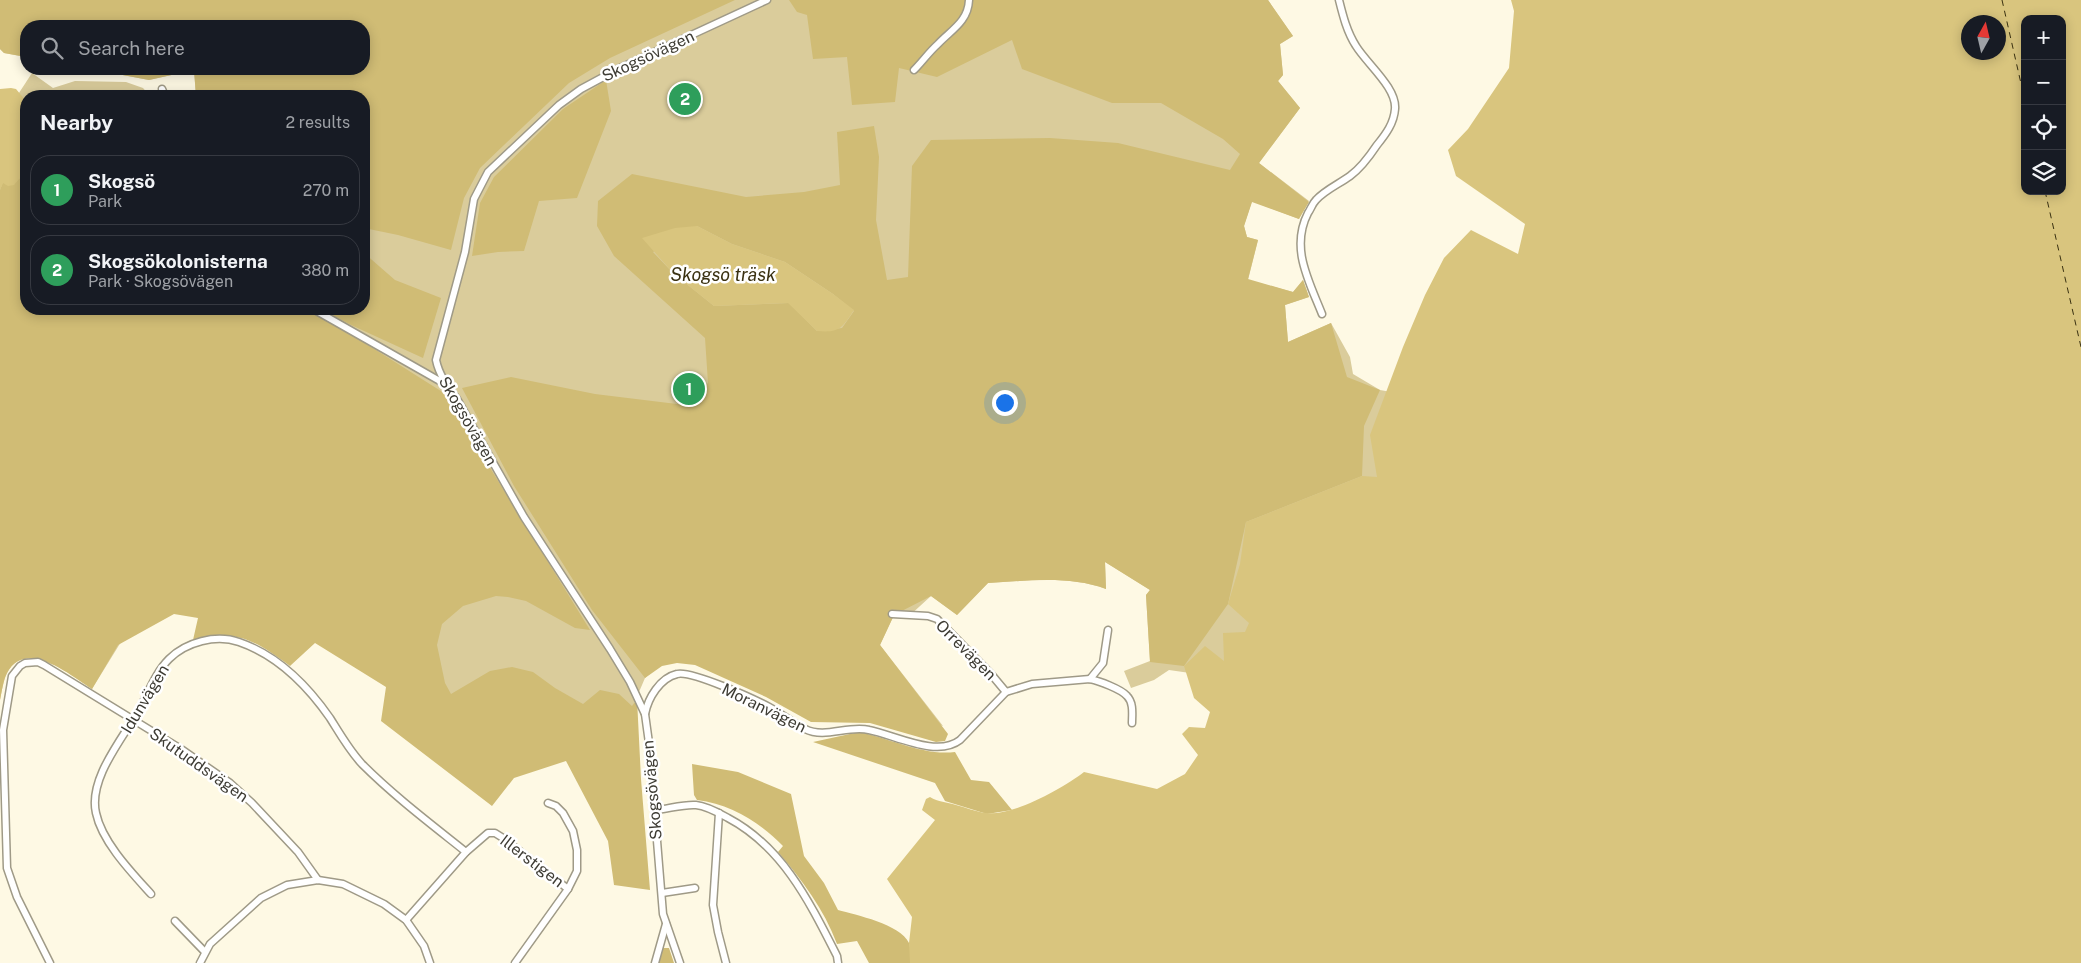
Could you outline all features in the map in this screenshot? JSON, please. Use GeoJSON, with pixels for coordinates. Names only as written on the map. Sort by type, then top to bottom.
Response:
{"type":"FeatureCollection","features":[{"type":"Feature","properties":{"kind":"street","name":"Skogsövägen"},"geometry":{"type":"LineString","coordinates":[[680,963],[666,924],[645,714],[630,682],[524,517],[457,399],[446,384],[437,367],[436,352],[465,252],[474,199],[488,172],[559,105],[581,89],[620,68],[766,0]]}},
{"type":"Feature","properties":{"kind":"street"},"geometry":{"type":"LineString","coordinates":[[914,70],[939,42],[957,28],[965,16],[969,0]]}},
{"type":"Feature","properties":{"kind":"street"},"geometry":{"type":"LineString","coordinates":[[1322,314],[1302,262],[1300,246],[1306,219],[1315,201],[1350,176],[1364,163],[1388,130],[1396,108],[1390,89],[1355,45],[1345,22],[1339,0]]}},
{"type":"Feature","properties":{"kind":"street"},"geometry":{"type":"LineString","coordinates":[[324,315],[446,384]]}},
{"type":"Feature","properties":{"kind":"street","name":"Orrevägen"},"geometry":{"type":"LineString","coordinates":[[892,614],[937,618],[1006,692]]}},
{"type":"Feature","properties":{"kind":"street"},"geometry":{"type":"LineString","coordinates":[[1090,679],[1104,663],[1108,630]]}},
{"type":"Feature","properties":{"kind":"street","name":"Idunvägen"},"geometry":{"type":"LineString","coordinates":[[151,894],[127,867],[104,832],[96,814],[95,801],[101,777],[159,673],[169,659],[193,644],[222,638],[253,647],[270,657],[297,678],[315,696],[348,748],[362,764],[408,806],[466,852]]}},
{"type":"Feature","properties":{"kind":"street","name":"Skutuddsvägen"},"geometry":{"type":"LineString","coordinates":[[50,963],[17,897],[7,868],[3,730],[5,711],[12,676],[20,666],[32,662],[44,665],[134,719],[230,783],[252,803],[298,852],[318,880]]}},
{"type":"Feature","properties":{"kind":"street","name":"Moranvägen"},"geometry":{"type":"LineString","coordinates":[[645,714],[647,703],[658,687],[677,674],[685,674],[711,682],[770,707],[813,732],[823,733],[860,728],[918,744],[944,748],[952,746],[960,740],[1006,692],[1032,684],[1090,679],[1099,680],[1128,696],[1132,707],[1132,724]]}},
{"type":"Feature","properties":{"kind":"street"},"geometry":{"type":"LineString","coordinates":[[515,963],[568,889],[577,872],[577,850],[573,831],[563,813],[556,806],[548,803]]}},
{"type":"Feature","properties":{"kind":"street"},"geometry":{"type":"LineString","coordinates":[[655,810],[697,805],[719,813],[742,825],[776,854],[806,896],[837,956],[838,963]]}},
{"type":"Feature","properties":{"kind":"street"},"geometry":{"type":"LineString","coordinates":[[719,813],[713,905],[726,963]]}},
{"type":"Feature","properties":{"kind":"street","name":"Illerstigen"},"geometry":{"type":"LineString","coordinates":[[466,852],[488,833],[495,833],[568,889]]}},
{"type":"Feature","properties":{"kind":"street"},"geometry":{"type":"LineString","coordinates":[[406,920],[466,852]]}},
{"type":"Feature","properties":{"kind":"street"},"geometry":{"type":"LineString","coordinates":[[200,963],[210,944],[261,898],[287,885],[327,880],[355,889],[384,904],[406,920],[424,946],[430,963]]}},
{"type":"Feature","properties":{"kind":"street"},"geometry":{"type":"LineString","coordinates":[[662,893],[695,888]]}},
{"type":"Feature","properties":{"kind":"street"},"geometry":{"type":"LineString","coordinates":[[175,921],[205,952]]}},
{"type":"Feature","properties":{"kind":"street"},"geometry":{"type":"LineString","coordinates":[[655,963],[666,924]]}},
{"type":"Feature","properties":{"kind":"shaded area"},"geometry":{"type":"Polygon","coordinates":[[[0,0],[1268,0],[1293,36],[1280,44],[1283,75],[1278,81],[1300,108],[1259,163],[1309,201],[1300,212],[1299,219],[1252,201],[1244,226],[1247,237],[1258,240],[1248,280],[1293,292],[1303,280],[1309,297],[1285,305],[1288,342],[1331,323],[1350,357],[1353,374],[1380,390],[1559,422],[1507,718],[1169,670],[1154,680],[1131,688],[1124,671],[1150,661],[1146,595],[1150,590],[1105,562],[1106,589],[1063,580],[988,583],[957,615],[931,596],[908,617],[894,615],[880,645],[943,726],[690,657],[663,662],[645,678],[633,706],[523,729],[467,779],[394,662],[161,577],[92,689],[48,663],[36,659],[25,659],[15,663],[7,673],[0,700],[0,122],[20,91],[20,315],[370,315],[370,90],[196,90],[194,75],[370,75],[370,20],[20,20],[20,56],[4,53],[0,49],[0,0]]]}},
{"type":"Feature","properties":{"kind":"shaded area"},"geometry":{"type":"Polygon","coordinates":[[[0,0],[735,0],[610,58],[569,83],[480,168],[464,198],[451,250],[370,229],[370,90],[196,90],[194,75],[370,75],[370,20],[20,20],[20,56],[4,53],[0,49],[0,0]]]}},
{"type":"Feature","properties":{"kind":"shaded area"},"geometry":{"type":"Polygon","coordinates":[[[789,0],[1268,0],[1293,36],[1280,44],[1283,75],[1278,81],[1300,108],[1259,163],[1309,202],[1299,219],[1252,202],[1244,226],[1247,237],[1258,240],[1248,279],[1293,292],[1303,280],[1309,297],[1285,305],[1288,342],[1331,323],[1347,377],[1380,390],[1364,426],[1362,476],[1246,522],[1228,604],[1184,666],[1150,662],[1146,595],[1150,590],[1105,562],[1106,589],[1062,580],[988,583],[957,615],[931,596],[894,615],[880,645],[948,734],[945,741],[936,742],[870,723],[811,722],[766,697],[695,665],[677,663],[662,666],[645,678],[592,610],[514,486],[462,388],[511,377],[595,394],[685,405],[708,383],[705,338],[614,256],[597,226],[598,201],[632,174],[746,197],[804,192],[840,185],[837,132],[874,126],[879,157],[876,220],[887,280],[908,277],[912,166],[931,140],[1050,138],[1118,143],[1230,170],[1240,154],[1223,139],[1161,103],[1112,103],[1022,69],[1012,40],[937,77],[899,68],[895,102],[852,105],[847,57],[813,59],[807,15],[797,12],[789,0]],[[697,226],[653,252],[673,273],[714,306],[789,303],[817,331],[842,328],[854,311],[833,294],[785,262],[732,244],[697,226]]]}},
{"type":"Feature","properties":{"kind":"shaded area"},"geometry":{"type":"Polygon","coordinates":[[[31,75],[35,75],[53,88],[75,81],[126,82],[145,90],[21,90],[31,75]]]}},
{"type":"Feature","properties":{"kind":"shaded area"},"geometry":{"type":"Polygon","coordinates":[[[123,75],[172,75],[149,80],[123,75]]]}},
{"type":"Feature","properties":{"kind":"shaded area"},"geometry":{"type":"Polygon","coordinates":[[[123,75],[172,75],[149,80],[123,75]]]}},
{"type":"Feature","properties":{"kind":"shaded area"},"geometry":{"type":"Polygon","coordinates":[[[606,80],[611,111],[577,198],[539,201],[524,251],[472,256],[480,203],[494,177],[563,109],[606,80]]]}},
{"type":"Feature","properties":{"kind":"shaded area"},"geometry":{"type":"Polygon","coordinates":[[[20,178],[20,315],[318,315],[444,393],[590,630],[575,628],[526,601],[508,597],[496,596],[463,606],[442,624],[437,645],[445,683],[451,694],[490,671],[512,667],[533,672],[555,688],[583,704],[600,690],[619,694],[632,706],[637,699],[650,890],[614,885],[608,841],[566,761],[514,778],[492,806],[381,721],[386,687],[315,643],[290,666],[256,644],[234,636],[222,635],[193,640],[198,618],[174,614],[118,645],[92,689],[48,663],[36,659],[25,659],[15,663],[7,673],[0,700],[0,190],[3,182],[20,178]]]}},
{"type":"Feature","properties":{"kind":"shaded area"},"geometry":{"type":"Polygon","coordinates":[[[370,258],[395,280],[441,298],[423,358],[332,315],[370,315],[370,258]]]}},
{"type":"Feature","properties":{"kind":"shaded area"},"geometry":{"type":"Polygon","coordinates":[[[859,732],[919,749],[943,753],[955,752],[971,780],[989,782],[1012,810],[987,814],[945,801],[935,783],[813,742],[859,732]]]}},
{"type":"Feature","properties":{"kind":"shaded area"},"geometry":{"type":"Polygon","coordinates":[[[692,764],[738,772],[791,794],[804,856],[824,883],[838,910],[877,921],[904,936],[909,943],[910,963],[869,963],[857,941],[837,944],[826,919],[812,895],[778,852],[783,846],[764,829],[733,810],[697,800],[694,795],[692,764]]]}},
{"type":"Feature","properties":{"kind":"shaded area"},"geometry":{"type":"Polygon","coordinates":[[[662,948],[669,948],[674,963],[658,963],[662,948]]]}},
{"type":"Feature","properties":{"kind":"water"},"geometry":{"type":"Polygon","coordinates":[[[1511,0],[2081,0],[2081,963],[910,963],[909,943],[912,917],[887,879],[935,820],[922,810],[926,799],[930,797],[978,812],[997,813],[1009,811],[1051,793],[1084,772],[1157,789],[1185,774],[1198,755],[1182,734],[1189,727],[1205,728],[1210,712],[1194,698],[1184,666],[1205,646],[1224,661],[1223,633],[1245,632],[1249,623],[1228,604],[1240,564],[1246,522],[1362,476],[1377,477],[1370,435],[1403,347],[1425,295],[1444,258],[1471,230],[1518,254],[1525,224],[1456,176],[1448,150],[1468,129],[1509,68],[1514,11],[1511,0]]]}},
{"type":"Feature","properties":{"kind":"water"},"geometry":{"type":"Polygon","coordinates":[[[0,89],[16,89],[20,94],[20,178],[14,185],[8,186],[3,183],[0,190],[0,89]]]}},
{"type":"Feature","properties":{"kind":"water","name":"Skogsö träsk"},"geometry":{"type":"Polygon","coordinates":[[[697,226],[732,244],[785,262],[854,310],[840,328],[831,331],[817,331],[788,303],[714,306],[673,273],[642,238],[675,228],[697,226]]]}},
{"type":"Feature","properties":{"kind":"ferry route"},"geometry":{"type":"LineString","coordinates":[[2002,0],[2021,83]]}},
{"type":"Feature","properties":{"kind":"ferry route"},"geometry":{"type":"LineString","coordinates":[[2046,195],[2081,347]]}},
{"type":"Feature","properties":{"kind":"place","name":"Skogsökolonisterna"},"geometry":{"type":"Point","coordinates":[685,99]}},
{"type":"Feature","properties":{"kind":"place","name":"Skogsö"},"geometry":{"type":"Point","coordinates":[689,389]}}]}
